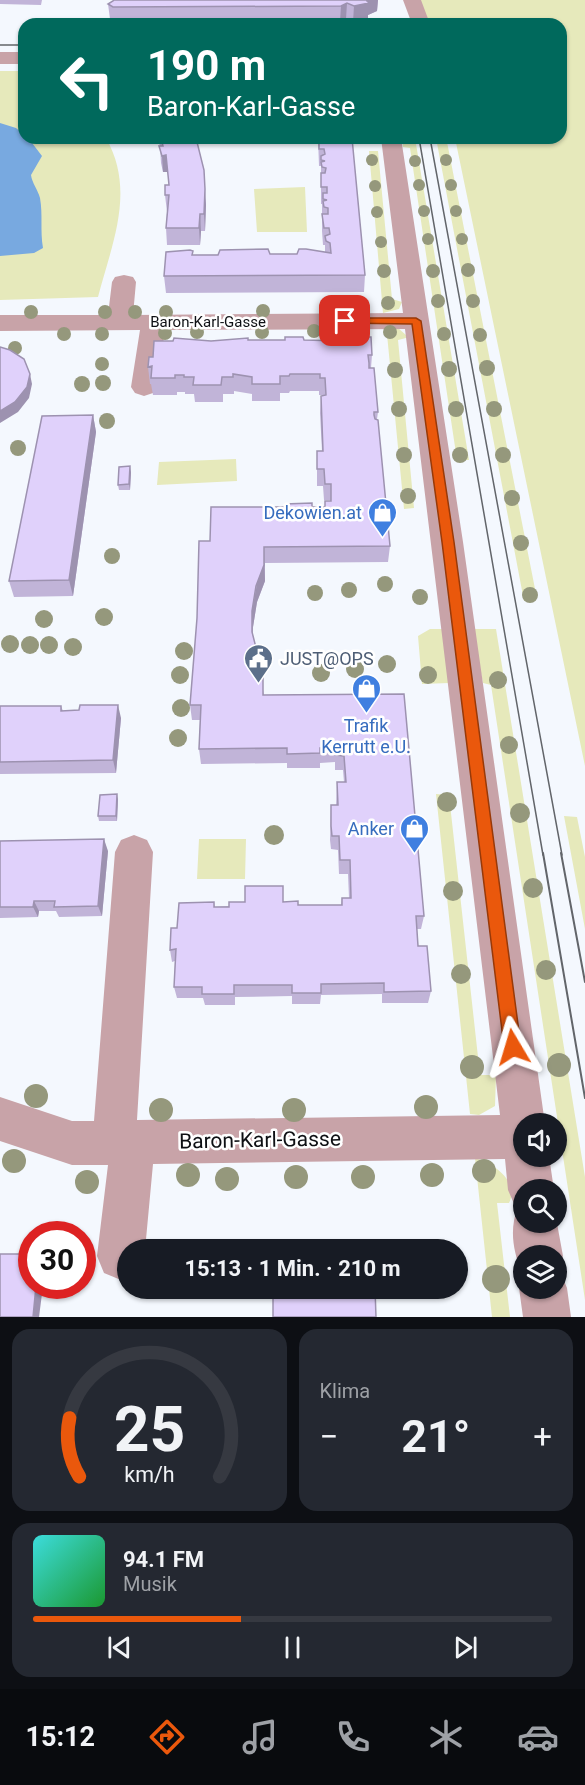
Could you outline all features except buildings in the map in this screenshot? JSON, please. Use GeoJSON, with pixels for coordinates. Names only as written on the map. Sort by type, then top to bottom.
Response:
{"type":"FeatureCollection","features":[{"type":"Feature","properties":{"kind":"street"},"geometry":{"type":"LineString","coordinates":[[411,0],[418,18]]}},
{"type":"Feature","properties":{"kind":"street"},"geometry":{"type":"LineString","coordinates":[[0,58],[18,58]]}},
{"type":"Feature","properties":{"kind":"street"},"geometry":{"type":"LineString","coordinates":[[392,144],[448,542],[522,1113]]}},
{"type":"Feature","properties":{"kind":"street"},"geometry":{"type":"LineString","coordinates":[[120,322],[124,282]]}},
{"type":"Feature","properties":{"kind":"street","name":"Baron-Karl-Gasse"},"geometry":{"type":"LineString","coordinates":[[0,323],[416,321]]}},
{"type":"Feature","properties":{"kind":"street"},"geometry":{"type":"LineString","coordinates":[[144,387],[154,322]]}},
{"type":"Feature","properties":{"kind":"street"},"geometry":{"type":"LineString","coordinates":[[121,1239],[134,852]]}},
{"type":"Feature","properties":{"kind":"street","name":"Baron-Karl-Gasse"},"geometry":{"type":"LineString","coordinates":[[0,1119],[72,1143],[513,1137]]}},
{"type":"Feature","properties":{"kind":"street"},"geometry":{"type":"LineString","coordinates":[[544,1299],[546,1317]]}},
{"type":"Feature","properties":{"kind":"green space"},"geometry":{"type":"Polygon","coordinates":[[[419,0],[585,0],[585,766],[456,144],[567,144],[567,18],[426,18],[419,0]]]}},
{"type":"Feature","properties":{"kind":"green space"},"geometry":{"type":"Polygon","coordinates":[[[0,71],[18,71],[18,144],[109,144],[115,158],[119,178],[119,217],[98,297],[0,300],[0,71]]]}},
{"type":"Feature","properties":{"kind":"green space"},"geometry":{"type":"Polygon","coordinates":[[[403,144],[416,144],[469,460],[457,460],[410,148],[403,147],[403,144]]]}},
{"type":"Feature","properties":{"kind":"green space"},"geometry":{"type":"Polygon","coordinates":[[[437,144],[447,144],[448,147],[537,599],[524,601],[437,144]]]}},
{"type":"Feature","properties":{"kind":"green space"},"geometry":{"type":"Polygon","coordinates":[[[369,151],[378,151],[392,299],[402,302],[399,309],[383,313],[369,151]]]}},
{"type":"Feature","properties":{"kind":"green space"},"geometry":{"type":"Polygon","coordinates":[[[305,187],[307,232],[257,232],[254,189],[305,187]]]}},
{"type":"Feature","properties":{"kind":"green space"},"geometry":{"type":"Polygon","coordinates":[[[386,324],[398,328],[406,335],[406,338],[398,340],[414,508],[404,509],[386,324]]]}},
{"type":"Feature","properties":{"kind":"green space"},"geometry":{"type":"Polygon","coordinates":[[[236,459],[237,481],[157,485],[159,462],[236,459]]]}},
{"type":"Feature","properties":{"kind":"green space"},"geometry":{"type":"Polygon","coordinates":[[[430,629],[442,629],[449,683],[422,684],[418,636],[430,629]]]}},
{"type":"Feature","properties":{"kind":"green space"},"geometry":{"type":"Polygon","coordinates":[[[472,629],[496,629],[585,1177],[585,1300],[565,1167],[567,1167],[567,1113],[556,1113],[491,685],[483,683],[472,629]]]}},
{"type":"Feature","properties":{"kind":"green space"},"geometry":{"type":"Polygon","coordinates":[[[436,794],[449,795],[480,1075],[496,1077],[495,1106],[479,1115],[470,1114],[436,794]]]}},
{"type":"Feature","properties":{"kind":"green space"},"geometry":{"type":"Polygon","coordinates":[[[564,816],[577,817],[585,857],[585,929],[564,816]]]}},
{"type":"Feature","properties":{"kind":"green space"},"geometry":{"type":"Polygon","coordinates":[[[199,839],[246,839],[245,879],[197,879],[199,839]]]}},
{"type":"Feature","properties":{"kind":"green space"},"geometry":{"type":"Polygon","coordinates":[[[475,1158],[497,1169],[508,1180],[511,1187],[509,1203],[497,1203],[510,1317],[492,1317],[475,1158]]]}},
{"type":"Feature","properties":{"kind":"water"},"geometry":{"type":"Polygon","coordinates":[[[0,123],[16,128],[18,144],[33,144],[42,156],[31,175],[40,198],[43,248],[34,253],[0,256],[0,123]]]}},
{"type":"Feature","properties":{"kind":"tram line"},"geometry":{"type":"LineString","coordinates":[[0,45],[18,45]]}},
{"type":"Feature","properties":{"kind":"tram line"},"geometry":{"type":"LineString","coordinates":[[420,144],[543,855]]}},
{"type":"Feature","properties":{"kind":"tram line"},"geometry":{"type":"LineString","coordinates":[[431,144],[562,855]]}},
{"type":"Feature","properties":{"kind":"tram line"},"geometry":{"type":"LineString","coordinates":[[543,853],[585,1098]]}},
{"type":"Feature","properties":{"kind":"tram line"},"geometry":{"type":"LineString","coordinates":[[561,853],[585,982]]}},
{"type":"Feature","properties":{"kind":"place","name":"Dekowien.at"},"geometry":{"type":"Point","coordinates":[383,538]}},
{"type":"Feature","properties":{"kind":"place","name":"JUST@OPS"},"geometry":{"type":"Point","coordinates":[259,684]}},
{"type":"Feature","properties":{"kind":"place","name":"Trafik Kerrutt e.U."},"geometry":{"type":"Point","coordinates":[366,714]}},
{"type":"Feature","properties":{"kind":"place","name":"Anker"},"geometry":{"type":"Point","coordinates":[415,854]}},
{"type":"Feature","properties":{"kind":"route"},"geometry":{"type":"LineString","coordinates":[[345,321],[416,321],[448,542],[513,1047]]}}]}
